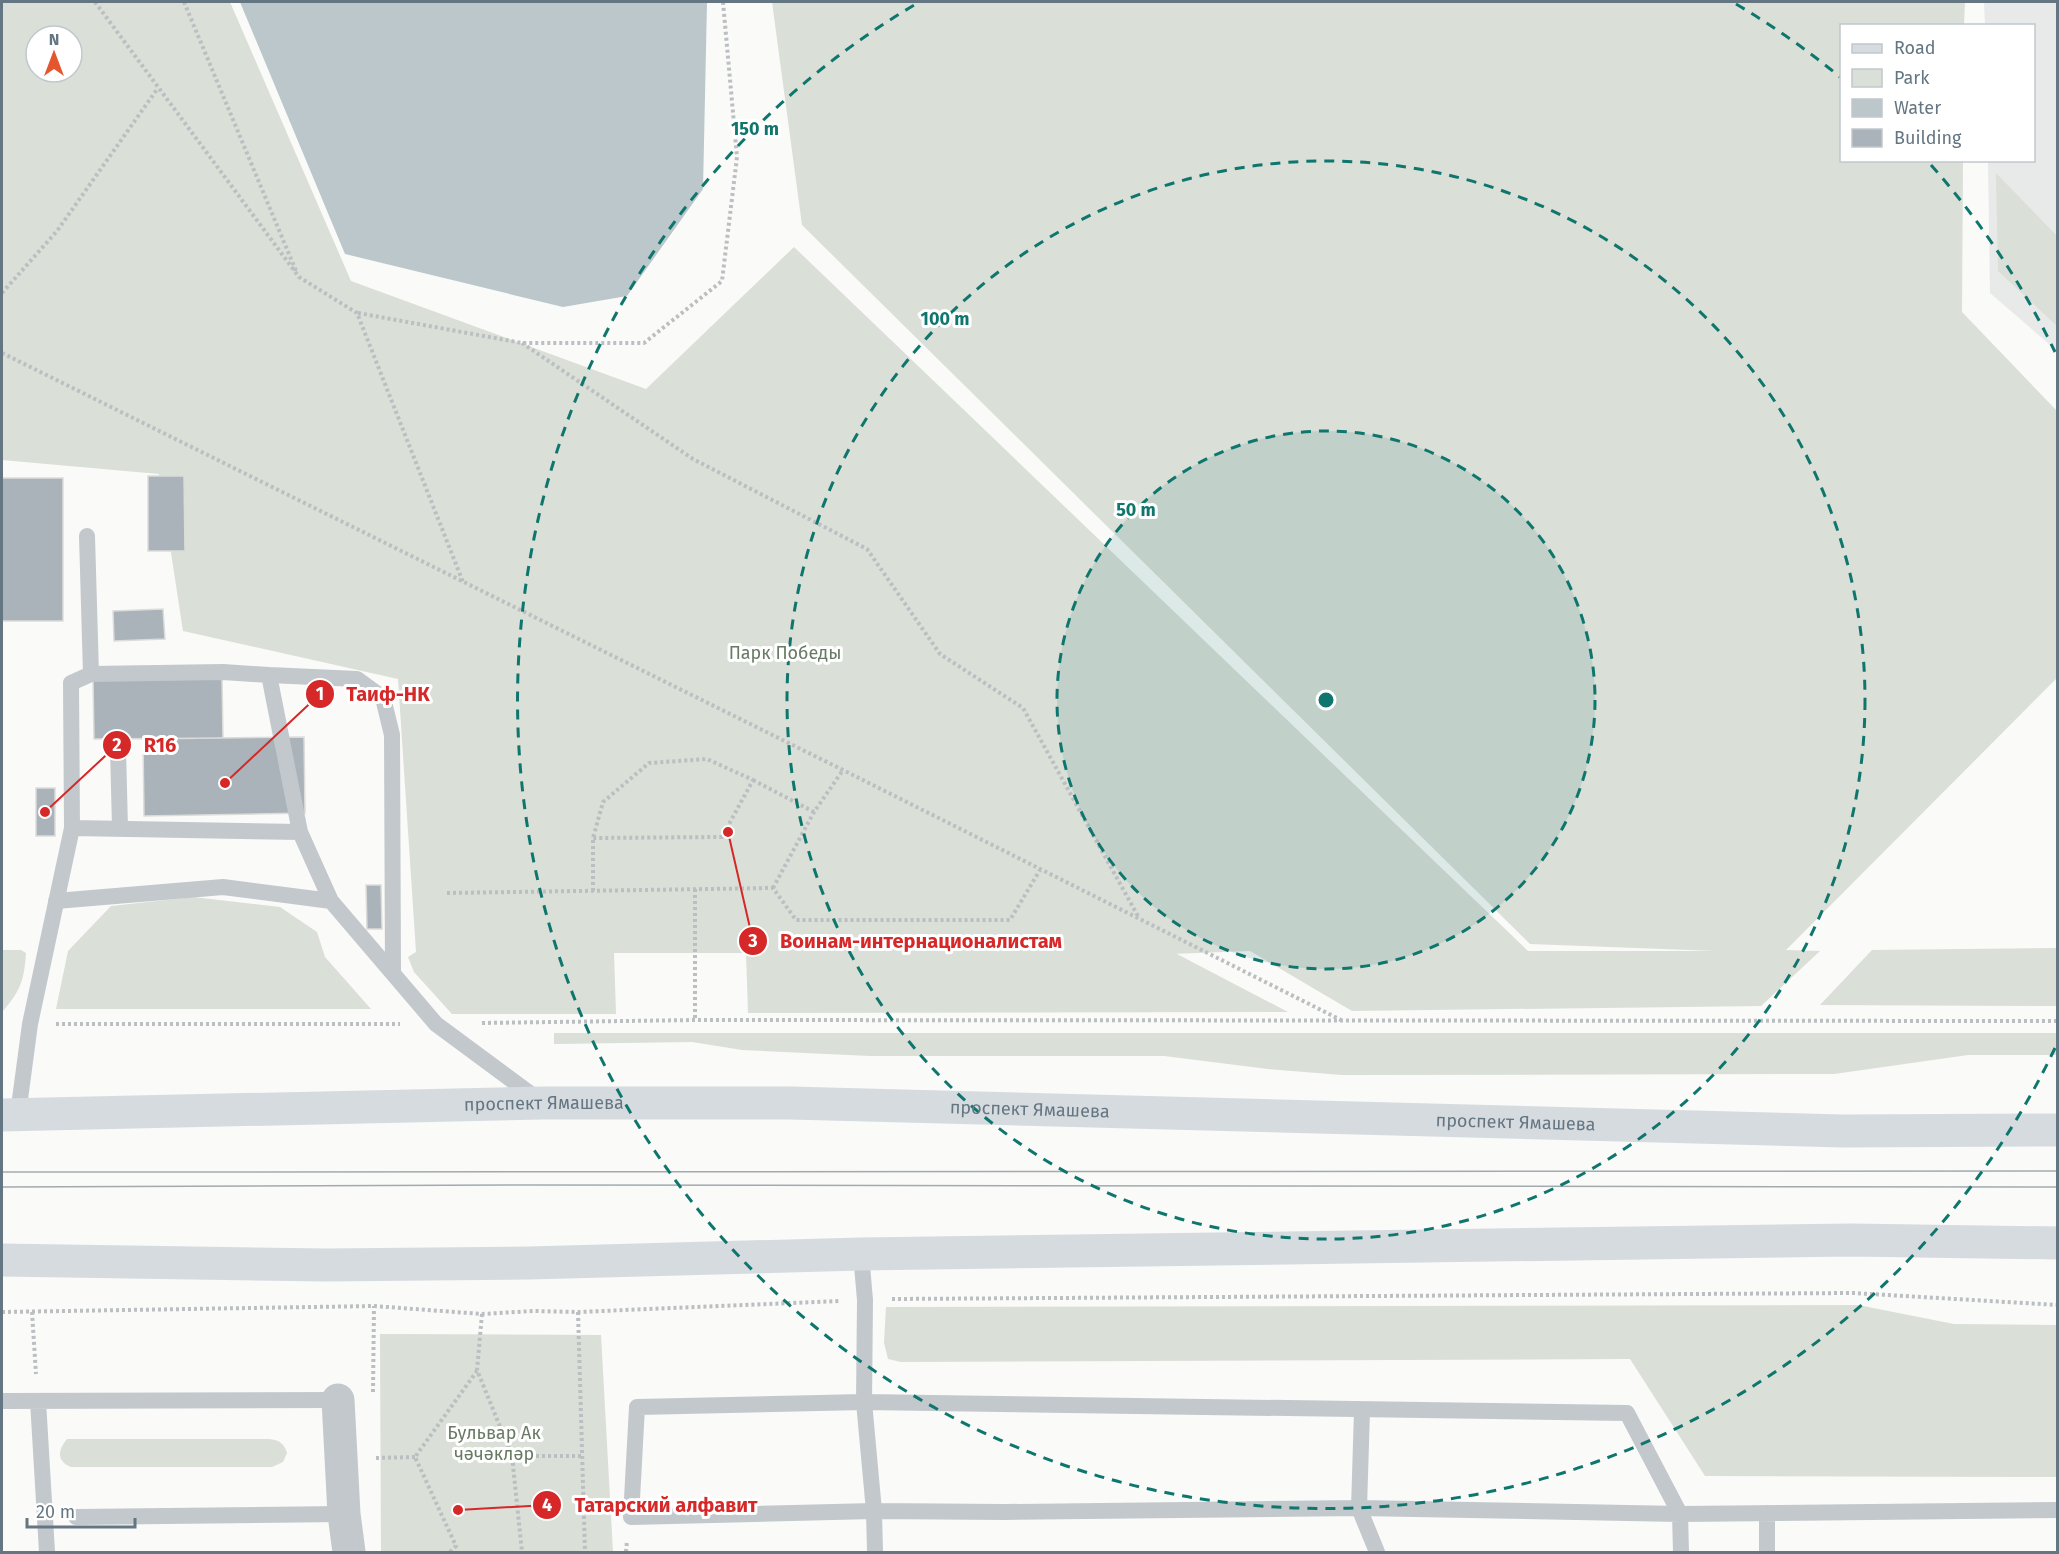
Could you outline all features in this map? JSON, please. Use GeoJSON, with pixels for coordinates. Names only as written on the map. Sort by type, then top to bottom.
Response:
{"type":"FeatureCollection","features":[{"type":"Feature","properties":{"kind":"main road","name":"проспект Ямашева"},"geometry":{"type":"LineString","coordinates":[[10,1115],[543,1103],[790,1103],[1843,1131],[2058,1130]]}},
{"type":"Feature","properties":{"kind":"main road"},"geometry":{"type":"LineString","coordinates":[[2,1260],[326,1266],[861,1254],[1851,1240],[2058,1243]]}},
{"type":"Feature","properties":{"kind":"street"},"geometry":{"type":"LineString","coordinates":[[338,1400],[344,1514],[349,1552]]}},
{"type":"Feature","properties":{"kind":"lane"},"geometry":{"type":"LineString","coordinates":[[87,536],[91,674]]}},
{"type":"Feature","properties":{"kind":"lane"},"geometry":{"type":"LineString","coordinates":[[10,1115],[72,828],[71,683],[91,674],[223,672],[357,679],[383,698],[392,735],[393,974]]}},
{"type":"Feature","properties":{"kind":"lane"},"geometry":{"type":"LineString","coordinates":[[268,675],[300,832],[331,901],[436,1024],[543,1103]]}},
{"type":"Feature","properties":{"kind":"lane"},"geometry":{"type":"LineString","coordinates":[[118,749],[120,828]]}},
{"type":"Feature","properties":{"kind":"lane"},"geometry":{"type":"LineString","coordinates":[[72,828],[300,832]]}},
{"type":"Feature","properties":{"kind":"lane"},"geometry":{"type":"LineString","coordinates":[[56,902],[223,887],[331,901]]}},
{"type":"Feature","properties":{"kind":"lane"},"geometry":{"type":"LineString","coordinates":[[861,1254],[865,1300],[864,1402],[874,1511],[875,1552]]}},
{"type":"Feature","properties":{"kind":"lane"},"geometry":{"type":"LineString","coordinates":[[2,1401],[338,1400]]}},
{"type":"Feature","properties":{"kind":"lane"},"geometry":{"type":"LineString","coordinates":[[38,1401],[47,1552]]}},
{"type":"Feature","properties":{"kind":"lane"},"geometry":{"type":"LineString","coordinates":[[1681,1552],[1680,1514],[1627,1413],[1362,1411],[864,1402],[637,1407],[631,1517],[874,1511],[1005,1512],[1359,1508],[1680,1514],[2058,1510]]}},
{"type":"Feature","properties":{"kind":"lane"},"geometry":{"type":"LineString","coordinates":[[1362,1411],[1359,1508],[1377,1552]]}},
{"type":"Feature","properties":{"kind":"lane"},"geometry":{"type":"LineString","coordinates":[[1767,1513],[1767,1552]]}},
{"type":"Feature","properties":{"kind":"lane"},"geometry":{"type":"LineString","coordinates":[[76,1517],[344,1514]]}},
{"type":"Feature","properties":{"kind":"path"},"geometry":{"type":"LineString","coordinates":[[95,2],[299,277],[357,313],[522,343],[644,343],[722,281],[737,157],[723,2]]}},
{"type":"Feature","properties":{"kind":"path"},"geometry":{"type":"LineString","coordinates":[[184,2],[299,277]]}},
{"type":"Feature","properties":{"kind":"path"},"geometry":{"type":"LineString","coordinates":[[2,293],[57,231],[159,88]]}},
{"type":"Feature","properties":{"kind":"path"},"geometry":{"type":"LineString","coordinates":[[357,313],[463,583]]}},
{"type":"Feature","properties":{"kind":"path"},"geometry":{"type":"LineString","coordinates":[[522,343],[693,459],[867,549],[940,654],[1023,708],[1139,920]]}},
{"type":"Feature","properties":{"kind":"path"},"geometry":{"type":"LineString","coordinates":[[2,353],[1343,1021]]}},
{"type":"Feature","properties":{"kind":"path"},"geometry":{"type":"LineString","coordinates":[[592,891],[593,838],[603,802],[649,763],[707,759],[814,812]]}},
{"type":"Feature","properties":{"kind":"path"},"geometry":{"type":"LineString","coordinates":[[773,888],[814,812],[843,770]]}},
{"type":"Feature","properties":{"kind":"path"},"geometry":{"type":"LineString","coordinates":[[593,838],[722,837],[753,780]]}},
{"type":"Feature","properties":{"kind":"path"},"geometry":{"type":"LineString","coordinates":[[773,888],[796,920],[1010,920],[1040,870]]}},
{"type":"Feature","properties":{"kind":"path"},"geometry":{"type":"LineString","coordinates":[[447,893],[773,888]]}},
{"type":"Feature","properties":{"kind":"path"},"geometry":{"type":"LineString","coordinates":[[695,890],[695,1020]]}},
{"type":"Feature","properties":{"kind":"path"},"geometry":{"type":"LineString","coordinates":[[30,1024],[436,1024],[695,1020],[2058,1021]]}},
{"type":"Feature","properties":{"kind":"path"},"geometry":{"type":"LineString","coordinates":[[2,1312],[374,1306],[482,1314],[865,1300],[1853,1293],[2058,1305]]}},
{"type":"Feature","properties":{"kind":"path"},"geometry":{"type":"LineString","coordinates":[[32,1312],[38,1401]]}},
{"type":"Feature","properties":{"kind":"path"},"geometry":{"type":"LineString","coordinates":[[578,1312],[585,1552]]}},
{"type":"Feature","properties":{"kind":"path"},"geometry":{"type":"LineString","coordinates":[[482,1314],[477,1370],[512,1456],[522,1552]]}},
{"type":"Feature","properties":{"kind":"path"},"geometry":{"type":"LineString","coordinates":[[415,1457],[477,1370]]}},
{"type":"Feature","properties":{"kind":"path"},"geometry":{"type":"LineString","coordinates":[[512,1456],[584,1456]]}},
{"type":"Feature","properties":{"kind":"path"},"geometry":{"type":"LineString","coordinates":[[372,1459],[415,1457]]}},
{"type":"Feature","properties":{"kind":"path"},"geometry":{"type":"LineString","coordinates":[[415,1457],[456,1546],[450,1552]]}},
{"type":"Feature","properties":{"kind":"shaded area"},"geometry":{"type":"Polygon","coordinates":[[[1984,2],[2057,2],[2057,351],[1990,293],[1988,162],[2035,162],[2035,24],[1985,24],[1984,2]]]}},
{"type":"Feature","properties":{"kind":"green space","name":"Парк Победы"},"geometry":{"type":"Polygon","coordinates":[[[2,2],[230,2],[351,281],[646,389],[794,247],[1528,951],[1716,951],[1530,944],[802,225],[772,2],[1965,2],[1964,24],[1840,24],[1840,162],[1963,162],[1962,312],[2057,411],[2057,678],[1786,950],[1820,951],[1761,1006],[1352,1011],[1250,951],[1172,954],[1177,954],[1288,1012],[748,1013],[746,953],[614,953],[616,1014],[452,1014],[414,972],[408,957],[416,952],[398,679],[183,631],[159,474],[2,460],[2,2]]]}},
{"type":"Feature","properties":{"kind":"green space"},"geometry":{"type":"Polygon","coordinates":[[[1996,173],[2057,236],[2057,326],[1998,271],[1996,173]]]}},
{"type":"Feature","properties":{"kind":"green space"},"geometry":{"type":"Polygon","coordinates":[[[193,897],[280,907],[317,932],[325,957],[371,1009],[56,1009],[68,951],[111,906],[193,897]]]}},
{"type":"Feature","properties":{"kind":"green space"},"geometry":{"type":"Polygon","coordinates":[[[2057,948],[2057,1006],[1820,1005],[1872,950],[2057,948]]]}},
{"type":"Feature","properties":{"kind":"green space"},"geometry":{"type":"Polygon","coordinates":[[[2,950],[21,950],[26,953],[20,984],[14,997],[3,1011],[2,1011],[2,950]]]}},
{"type":"Feature","properties":{"kind":"green space"},"geometry":{"type":"Polygon","coordinates":[[[554,1033],[2057,1033],[2058,1055],[1968,1055],[1834,1074],[1342,1075],[1268,1069],[1164,1056],[870,1056],[742,1050],[692,1042],[554,1044],[554,1033]]]}},
{"type":"Feature","properties":{"kind":"green space"},"geometry":{"type":"Polygon","coordinates":[[[1858,1305],[1954,1324],[2057,1325],[2057,1477],[1705,1476],[1630,1359],[901,1362],[888,1359],[884,1343],[886,1307],[1858,1305]]]}},
{"type":"Feature","properties":{"kind":"green space","name":"Бульвар Ак чәчәкләр"},"geometry":{"type":"Polygon","coordinates":[[[380,1334],[601,1335],[613,1552],[381,1552],[380,1334]]]}},
{"type":"Feature","properties":{"kind":"green space"},"geometry":{"type":"Polygon","coordinates":[[[67,1439],[269,1439],[281,1443],[287,1453],[283,1462],[272,1467],[71,1467],[63,1462],[60,1455],[67,1439]]]}},
{"type":"Feature","properties":{"kind":"water"},"geometry":{"type":"Polygon","coordinates":[[[240,2],[707,2],[703,189],[627,296],[563,307],[345,254],[240,2]]]}},
{"type":"Feature","properties":{"kind":"building"},"geometry":{"type":"Polygon","coordinates":[[[148,476],[184,476],[185,551],[148,551],[148,476]]]}},
{"type":"Feature","properties":{"kind":"building"},"geometry":{"type":"Polygon","coordinates":[[[2,478],[63,478],[63,621],[2,621],[2,478]]]}},
{"type":"Feature","properties":{"kind":"building"},"geometry":{"type":"Polygon","coordinates":[[[163,609],[165,639],[114,641],[113,611],[163,609]]]}},
{"type":"Feature","properties":{"kind":"building"},"geometry":{"type":"Polygon","coordinates":[[[222,677],[223,738],[94,739],[93,679],[222,677]]]}},
{"type":"Feature","properties":{"kind":"building"},"geometry":{"type":"Polygon","coordinates":[[[304,737],[305,813],[144,816],[143,739],[304,737]]]}},
{"type":"Feature","properties":{"kind":"building"},"geometry":{"type":"Polygon","coordinates":[[[36,788],[55,788],[55,836],[36,836],[36,788]]]}},
{"type":"Feature","properties":{"kind":"building"},"geometry":{"type":"Polygon","coordinates":[[[366,885],[381,885],[382,929],[367,929],[366,885]]]}},
{"type":"Feature","properties":{"kind":"tram line"},"geometry":{"type":"LineString","coordinates":[[2,1172],[2058,1171]]}},
{"type":"Feature","properties":{"kind":"tram line"},"geometry":{"type":"LineString","coordinates":[[2,1187],[533,1185],[2058,1187]]}},
{"type":"Feature","properties":{"kind":"place","name":"Таиф-НК"},"geometry":{"type":"Point","coordinates":[225,783]}},
{"type":"Feature","properties":{"kind":"place","name":"R16"},"geometry":{"type":"Point","coordinates":[45,812]}},
{"type":"Feature","properties":{"kind":"place","name":"Воинам-интернационалистам"},"geometry":{"type":"Point","coordinates":[728,832]}},
{"type":"Feature","properties":{"kind":"place","name":"Татарский алфавит"},"geometry":{"type":"Point","coordinates":[458,1510]}}]}
